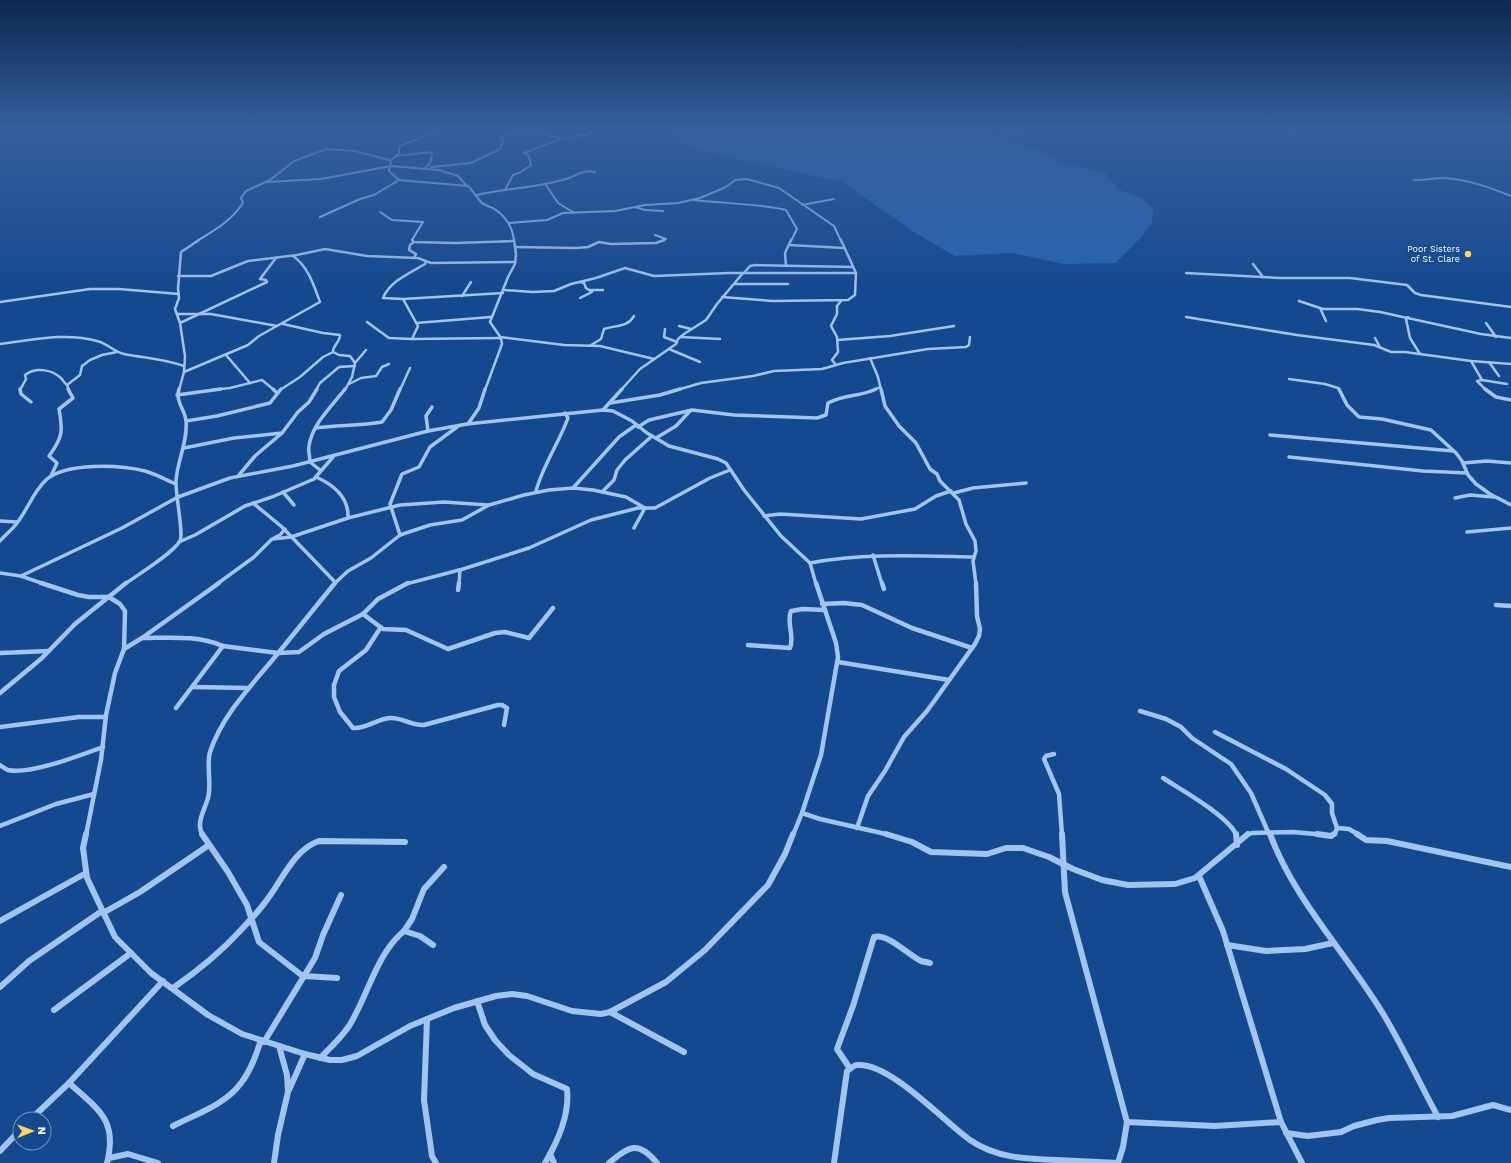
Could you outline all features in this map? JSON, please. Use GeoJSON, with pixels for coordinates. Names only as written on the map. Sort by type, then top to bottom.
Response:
{"type":"FeatureCollection","features":[{"type":"Feature","properties":{"kind":"street"},"geometry":{"type":"LineString","coordinates":[[0,693],[50,651],[75,624],[100,603],[109,598],[124,584],[173,549],[179,542],[182,533],[178,512],[176,484],[184,448],[186,420],[178,404],[177,396],[184,372],[184,350],[180,324],[175,310],[179,294],[178,276],[182,250],[227,222],[237,212],[243,203],[241,198],[242,195],[251,188],[266,182],[279,181]]}},
{"type":"Feature","properties":{"kind":"street"},"geometry":{"type":"LineString","coordinates":[[320,217],[360,199],[374,195],[397,181]]}},
{"type":"Feature","properties":{"kind":"street"},"geometry":{"type":"LineString","coordinates":[[410,181],[432,184],[466,185]]}},
{"type":"Feature","properties":{"kind":"street"},"geometry":{"type":"LineString","coordinates":[[463,181],[477,195],[481,202],[496,210],[509,223],[513,232],[515,247],[515,262],[490,322],[502,344],[488,378],[485,393],[471,420],[467,424]]}},
{"type":"Feature","properties":{"kind":"street"},"geometry":{"type":"LineString","coordinates":[[505,190],[510,181]]}},
{"type":"Feature","properties":{"kind":"street"},"geometry":{"type":"LineString","coordinates":[[477,195],[546,185],[559,181]]}},
{"type":"Feature","properties":{"kind":"street"},"geometry":{"type":"LineString","coordinates":[[692,200],[724,188],[733,181]]}},
{"type":"Feature","properties":{"kind":"street"},"geometry":{"type":"LineString","coordinates":[[722,297],[773,301],[842,301],[851,299],[855,295],[856,273],[834,226],[779,188],[752,181]]}},
{"type":"Feature","properties":{"kind":"street"},"geometry":{"type":"LineString","coordinates":[[1468,181],[1486,185],[1511,196]]}},
{"type":"Feature","properties":{"kind":"street"},"geometry":{"type":"LineString","coordinates":[[546,185],[558,203],[573,212]]}},
{"type":"Feature","properties":{"kind":"street"},"geometry":{"type":"LineString","coordinates":[[802,205],[834,199]]}},
{"type":"Feature","properties":{"kind":"street"},"geometry":{"type":"LineString","coordinates":[[509,223],[547,220],[561,213],[615,211],[634,207],[692,200],[764,205],[784,209],[797,229],[785,254],[786,266]]}},
{"type":"Feature","properties":{"kind":"street"},"geometry":{"type":"LineString","coordinates":[[634,207],[645,210],[663,211]]}},
{"type":"Feature","properties":{"kind":"street"},"geometry":{"type":"LineString","coordinates":[[380,212],[392,220],[423,222],[412,240],[414,242]]}},
{"type":"Feature","properties":{"kind":"street"},"geometry":{"type":"LineString","coordinates":[[515,247],[546,246],[576,248],[588,247],[599,242],[623,244],[659,243],[666,238],[655,235]]}},
{"type":"Feature","properties":{"kind":"street"},"geometry":{"type":"LineString","coordinates":[[414,258],[416,254],[409,250],[410,245],[414,242],[455,243],[514,241]]}},
{"type":"Feature","properties":{"kind":"street"},"geometry":{"type":"LineString","coordinates":[[789,245],[844,248]]}},
{"type":"Feature","properties":{"kind":"street"},"geometry":{"type":"LineString","coordinates":[[178,276],[211,276],[248,261],[293,256],[326,248],[367,256],[414,258],[425,263]]}},
{"type":"Feature","properties":{"kind":"street"},"geometry":{"type":"LineString","coordinates":[[184,372],[248,345],[259,336],[283,324],[320,301],[311,279],[301,261],[293,256]]}},
{"type":"Feature","properties":{"kind":"street"},"geometry":{"type":"LineString","coordinates":[[180,324],[267,282],[266,280],[260,278],[276,258]]}},
{"type":"Feature","properties":{"kind":"street"},"geometry":{"type":"LineString","coordinates":[[515,262],[425,263],[403,277],[383,296],[385,298],[404,300],[408,298],[462,296],[503,292],[550,292],[625,268],[654,276],[743,273],[856,273]]}},
{"type":"Feature","properties":{"kind":"street"},"geometry":{"type":"LineString","coordinates":[[1253,264],[1263,277]]}},
{"type":"Feature","properties":{"kind":"street"},"geometry":{"type":"LineString","coordinates":[[603,410],[640,369],[669,349],[681,336],[706,320],[722,297],[750,266],[853,267]]}},
{"type":"Feature","properties":{"kind":"street"},"geometry":{"type":"LineString","coordinates":[[1186,273],[1263,277],[1359,279],[1407,285],[1415,293],[1421,295],[1511,307]]}},
{"type":"Feature","properties":{"kind":"street"},"geometry":{"type":"LineString","coordinates":[[462,296],[471,282]]}},
{"type":"Feature","properties":{"kind":"street"},"geometry":{"type":"LineString","coordinates":[[579,282],[584,283],[586,288],[591,290],[603,290]]}},
{"type":"Feature","properties":{"kind":"street"},"geometry":{"type":"LineString","coordinates":[[735,284],[788,284]]}},
{"type":"Feature","properties":{"kind":"street"},"geometry":{"type":"LineString","coordinates":[[0,302],[24,297],[99,289],[179,294]]}},
{"type":"Feature","properties":{"kind":"street"},"geometry":{"type":"LineString","coordinates":[[580,298],[591,293],[591,290]]}},
{"type":"Feature","properties":{"kind":"street"},"geometry":{"type":"LineString","coordinates":[[404,300],[406,307],[410,310],[418,328],[412,339]]}},
{"type":"Feature","properties":{"kind":"street"},"geometry":{"type":"LineString","coordinates":[[836,365],[832,360],[838,352],[837,340],[831,326],[837,314],[837,306],[842,301]]}},
{"type":"Feature","properties":{"kind":"street"},"geometry":{"type":"LineString","coordinates":[[1299,301],[1320,308],[1368,310],[1408,317],[1496,337],[1511,338]]}},
{"type":"Feature","properties":{"kind":"street"},"geometry":{"type":"LineString","coordinates":[[1320,308],[1326,321]]}},
{"type":"Feature","properties":{"kind":"street"},"geometry":{"type":"LineString","coordinates":[[177,314],[203,314],[277,326]]}},
{"type":"Feature","properties":{"kind":"street"},"geometry":{"type":"LineString","coordinates":[[590,345],[600,338],[604,329],[623,326],[634,316]]}},
{"type":"Feature","properties":{"kind":"street"},"geometry":{"type":"LineString","coordinates":[[416,323],[491,317]]}},
{"type":"Feature","properties":{"kind":"street"},"geometry":{"type":"LineString","coordinates":[[1186,317],[1297,335],[1374,345],[1391,352],[1511,364]]}},
{"type":"Feature","properties":{"kind":"street"},"geometry":{"type":"LineString","coordinates":[[1408,317],[1406,319],[1408,333],[1412,344],[1420,354]]}},
{"type":"Feature","properties":{"kind":"street"},"geometry":{"type":"LineString","coordinates":[[367,322],[389,338],[420,340],[516,338],[564,345],[590,345],[605,347],[654,359]]}},
{"type":"Feature","properties":{"kind":"street"},"geometry":{"type":"LineString","coordinates":[[1486,323],[1496,337]]}},
{"type":"Feature","properties":{"kind":"street"},"geometry":{"type":"LineString","coordinates":[[186,420],[217,416],[268,404],[271,402],[276,392],[300,377],[323,357],[333,352],[333,348],[340,340],[340,335],[323,333],[283,324]]}},
{"type":"Feature","properties":{"kind":"street"},"geometry":{"type":"LineString","coordinates":[[679,326],[691,329]]}},
{"type":"Feature","properties":{"kind":"street"},"geometry":{"type":"LineString","coordinates":[[837,340],[890,336],[954,326]]}},
{"type":"Feature","properties":{"kind":"street"},"geometry":{"type":"LineString","coordinates":[[664,329],[664,337],[677,342]]}},
{"type":"Feature","properties":{"kind":"street"},"geometry":{"type":"LineString","coordinates":[[0,344],[73,336],[104,342],[116,352]]}},
{"type":"Feature","properties":{"kind":"street"},"geometry":{"type":"LineString","coordinates":[[681,336],[720,339]]}},
{"type":"Feature","properties":{"kind":"street"},"geometry":{"type":"LineString","coordinates":[[610,402],[660,396],[705,382],[753,376],[780,370],[822,369],[870,358],[932,348],[966,347],[969,345],[968,340],[970,337]]}},
{"type":"Feature","properties":{"kind":"street"},"geometry":{"type":"LineString","coordinates":[[1375,338],[1380,348]]}},
{"type":"Feature","properties":{"kind":"street"},"geometry":{"type":"LineString","coordinates":[[669,349],[700,362]]}},
{"type":"Feature","properties":{"kind":"street"},"geometry":{"type":"LineString","coordinates":[[320,470],[310,462],[308,446],[316,428],[348,385],[354,374],[355,364],[366,350]]}},
{"type":"Feature","properties":{"kind":"street"},"geometry":{"type":"LineString","coordinates":[[67,384],[81,373],[82,366],[90,359],[100,354],[116,352],[136,357],[172,362],[184,366]]}},
{"type":"Feature","properties":{"kind":"street"},"geometry":{"type":"LineString","coordinates":[[333,352],[339,355],[350,356],[355,364]]}},
{"type":"Feature","properties":{"kind":"street"},"geometry":{"type":"LineString","coordinates":[[226,355],[250,383]]}},
{"type":"Feature","properties":{"kind":"street"},"geometry":{"type":"LineString","coordinates":[[857,828],[871,789],[885,770],[908,732],[927,711],[972,648],[979,636],[980,629],[977,616],[978,593],[973,561],[976,551],[975,540],[966,524],[962,507],[953,492],[940,481],[937,474],[930,469],[916,443],[899,426],[889,411],[883,400],[878,377],[870,358]]}},
{"type":"Feature","properties":{"kind":"street"},"geometry":{"type":"LineString","coordinates":[[1471,361],[1482,380]]}},
{"type":"Feature","properties":{"kind":"street"},"geometry":{"type":"LineString","coordinates":[[1489,362],[1500,376]]}},
{"type":"Feature","properties":{"kind":"street"},"geometry":{"type":"LineString","coordinates":[[239,475],[255,456],[282,433],[297,413],[309,402],[320,383],[339,366],[355,364]]}},
{"type":"Feature","properties":{"kind":"street"},"geometry":{"type":"LineString","coordinates":[[348,385],[361,378],[376,376],[382,367],[389,364]]}},
{"type":"Feature","properties":{"kind":"street"},"geometry":{"type":"LineString","coordinates":[[316,428],[339,425],[367,425],[382,422],[391,410],[410,368]]}},
{"type":"Feature","properties":{"kind":"street"},"geometry":{"type":"LineString","coordinates":[[0,541],[17,522],[31,499],[51,476],[57,463],[49,456],[58,446],[63,431],[60,407],[70,402],[73,398],[72,393],[67,388],[67,384],[63,382],[59,376],[49,371],[39,369],[31,370],[25,375],[26,379],[19,392],[31,402]]}},
{"type":"Feature","properties":{"kind":"street"},"geometry":{"type":"LineString","coordinates":[[354,374],[361,378]]}},
{"type":"Feature","properties":{"kind":"street"},"geometry":{"type":"LineString","coordinates":[[1289,379],[1334,387],[1340,390],[1347,405],[1359,417],[1382,419],[1431,430],[1437,434],[1453,451],[1463,463],[1463,467],[1467,473],[1478,486],[1511,505]]}},
{"type":"Feature","properties":{"kind":"street"},"geometry":{"type":"LineString","coordinates":[[1507,384],[1482,380],[1477,381],[1491,395],[1499,399],[1511,400]]}},
{"type":"Feature","properties":{"kind":"street"},"geometry":{"type":"LineString","coordinates":[[177,396],[186,393],[230,388],[265,381],[276,392]]}},
{"type":"Feature","properties":{"kind":"street"},"geometry":{"type":"LineString","coordinates":[[573,488],[619,437],[649,420],[697,410],[734,415],[817,418],[826,415],[828,403],[838,397],[868,393],[880,387]]}},
{"type":"Feature","properties":{"kind":"street"},"geometry":{"type":"LineString","coordinates":[[428,431],[426,416],[432,407]]}},
{"type":"Feature","properties":{"kind":"street"},"geometry":{"type":"LineString","coordinates":[[0,573],[21,576],[90,597],[109,598],[120,604],[125,611],[124,649],[115,673],[106,717],[103,747],[83,848],[86,873],[115,937],[151,973],[208,1015],[242,1034],[305,1054],[330,1060],[342,1060],[357,1056],[404,1029],[427,1018],[477,1001],[512,994],[527,996],[572,1011],[601,1014],[610,1012],[666,982],[705,950],[757,898],[775,873],[802,813],[821,755],[838,662],[836,643],[822,604],[810,563],[780,536],[723,461],[669,446],[637,426],[632,421],[613,412],[603,410],[467,424],[428,431],[310,462],[239,475],[216,482],[178,497],[122,528],[21,576]]}},
{"type":"Feature","properties":{"kind":"street"},"geometry":{"type":"LineString","coordinates":[[602,492],[614,480],[617,470],[624,460],[654,437],[676,426],[690,411]]}},
{"type":"Feature","properties":{"kind":"street"},"geometry":{"type":"LineString","coordinates":[[536,491],[541,476],[567,422],[568,418],[565,413]]}},
{"type":"Feature","properties":{"kind":"street"},"geometry":{"type":"LineString","coordinates":[[400,535],[391,507],[392,500],[402,474],[419,467],[430,447],[459,426]]}},
{"type":"Feature","properties":{"kind":"street"},"geometry":{"type":"LineString","coordinates":[[184,448],[228,439],[282,433]]}},
{"type":"Feature","properties":{"kind":"street"},"geometry":{"type":"LineString","coordinates":[[1270,435],[1453,451]]}},
{"type":"Feature","properties":{"kind":"street"},"geometry":{"type":"LineString","coordinates":[[179,542],[200,532],[239,508],[283,492],[316,477],[320,470],[334,456]]}},
{"type":"Feature","properties":{"kind":"street"},"geometry":{"type":"LineString","coordinates":[[1289,457],[1423,471],[1467,473]]}},
{"type":"Feature","properties":{"kind":"street"},"geometry":{"type":"LineString","coordinates":[[1463,463],[1488,461],[1511,463]]}},
{"type":"Feature","properties":{"kind":"street"},"geometry":{"type":"LineString","coordinates":[[51,476],[72,469],[120,467],[144,471],[176,484]]}},
{"type":"Feature","properties":{"kind":"street"},"geometry":{"type":"LineString","coordinates":[[142,638],[198,640],[215,642],[223,646],[278,653],[299,652],[324,634],[363,614],[378,599],[409,582],[460,570],[529,548],[585,522],[618,515],[631,510],[660,506],[710,478],[730,470]]}},
{"type":"Feature","properties":{"kind":"street"},"geometry":{"type":"LineString","coordinates":[[316,477],[329,484],[345,500],[349,511],[348,518]]}},
{"type":"Feature","properties":{"kind":"street"},"geometry":{"type":"LineString","coordinates":[[764,516],[780,514],[861,519],[915,509],[936,496],[953,492],[973,488],[1026,483]]}},
{"type":"Feature","properties":{"kind":"street"},"geometry":{"type":"LineString","coordinates":[[337,978],[304,977],[259,942],[247,905],[228,872],[201,833],[201,815],[208,797],[210,776],[208,763],[210,753],[220,730],[247,688],[278,653],[335,582],[371,558],[400,535],[430,526],[462,520],[489,505],[536,491],[584,488],[626,497],[645,508]]}},
{"type":"Feature","properties":{"kind":"street"},"geometry":{"type":"LineString","coordinates":[[283,492],[294,505]]}},
{"type":"Feature","properties":{"kind":"street"},"geometry":{"type":"LineString","coordinates":[[1454,498],[1470,495],[1495,497]]}},
{"type":"Feature","properties":{"kind":"street"},"geometry":{"type":"LineString","coordinates":[[272,539],[291,537],[348,518],[400,505],[444,502],[489,505]]}},
{"type":"Feature","properties":{"kind":"street"},"geometry":{"type":"LineString","coordinates":[[253,503],[284,529],[335,582]]}},
{"type":"Feature","properties":{"kind":"street"},"geometry":{"type":"LineString","coordinates":[[634,528],[645,508]]}},
{"type":"Feature","properties":{"kind":"street"},"geometry":{"type":"LineString","coordinates":[[0,521],[17,522]]}},
{"type":"Feature","properties":{"kind":"street"},"geometry":{"type":"LineString","coordinates":[[1467,532],[1511,528]]}},
{"type":"Feature","properties":{"kind":"street"},"geometry":{"type":"LineString","coordinates":[[124,649],[142,638],[254,557],[272,539],[280,535],[284,529]]}},
{"type":"Feature","properties":{"kind":"street"},"geometry":{"type":"LineString","coordinates":[[810,563],[847,556],[873,555],[974,557]]}},
{"type":"Feature","properties":{"kind":"street"},"geometry":{"type":"LineString","coordinates":[[873,555],[884,589]]}},
{"type":"Feature","properties":{"kind":"street"},"geometry":{"type":"LineString","coordinates":[[458,590],[460,570]]}},
{"type":"Feature","properties":{"kind":"street"},"geometry":{"type":"LineString","coordinates":[[822,604],[844,603],[862,605],[912,628],[972,648]]}},
{"type":"Feature","properties":{"kind":"street"},"geometry":{"type":"LineString","coordinates":[[1496,605],[1511,606]]}},
{"type":"Feature","properties":{"kind":"street"},"geometry":{"type":"LineString","coordinates":[[363,614],[382,628],[401,629],[425,638],[445,648],[453,649],[482,637],[505,632],[529,638],[553,608]]}},
{"type":"Feature","properties":{"kind":"street"},"geometry":{"type":"LineString","coordinates":[[748,645],[790,648],[792,643],[788,621],[791,611],[803,609],[824,610]]}},
{"type":"Feature","properties":{"kind":"street"},"geometry":{"type":"LineString","coordinates":[[382,628],[366,650],[338,671],[334,685],[334,697],[340,712],[353,728],[364,728],[387,718],[392,718],[416,726],[424,725],[498,705],[502,705],[507,708],[504,725]]}},
{"type":"Feature","properties":{"kind":"street"},"geometry":{"type":"LineString","coordinates":[[176,708],[223,646]]}},
{"type":"Feature","properties":{"kind":"street"},"geometry":{"type":"LineString","coordinates":[[0,653],[50,651]]}},
{"type":"Feature","properties":{"kind":"street"},"geometry":{"type":"LineString","coordinates":[[838,662],[949,680]]}},
{"type":"Feature","properties":{"kind":"street"},"geometry":{"type":"LineString","coordinates":[[193,687],[247,688]]}},
{"type":"Feature","properties":{"kind":"street"},"geometry":{"type":"LineString","coordinates":[[1140,711],[1175,723],[1192,738],[1231,764],[1250,793],[1286,870],[1333,942],[1385,1017],[1438,1117]]}},
{"type":"Feature","properties":{"kind":"street"},"geometry":{"type":"LineString","coordinates":[[0,726],[79,717],[106,717]]}},
{"type":"Feature","properties":{"kind":"street"},"geometry":{"type":"LineString","coordinates":[[802,813],[820,819],[897,837],[912,842],[931,852],[986,854],[1006,848],[1023,848],[1048,856],[1063,864],[1102,880],[1128,885],[1175,884],[1185,882],[1199,876],[1216,860],[1238,845],[1247,835],[1268,832],[1293,832],[1331,836],[1335,834],[1337,828],[1332,813],[1332,804],[1325,795],[1286,769],[1215,732]]}},
{"type":"Feature","properties":{"kind":"street"},"geometry":{"type":"LineString","coordinates":[[0,766],[8,770],[17,770],[62,761],[103,747]]}},
{"type":"Feature","properties":{"kind":"street"},"geometry":{"type":"LineString","coordinates":[[849,1067],[860,1064],[889,1075],[908,1089],[952,1127],[974,1143],[994,1154],[1023,1160],[1118,1163],[1123,1147],[1127,1122],[1077,939],[1062,877],[1063,864],[1060,799],[1044,759],[1046,756],[1054,754]]}},
{"type":"Feature","properties":{"kind":"street"},"geometry":{"type":"LineString","coordinates":[[1162,778],[1225,821],[1234,831],[1238,845]]}},
{"type":"Feature","properties":{"kind":"street"},"geometry":{"type":"LineString","coordinates":[[0,826],[56,804],[94,794]]}},
{"type":"Feature","properties":{"kind":"street"},"geometry":{"type":"LineString","coordinates":[[1337,828],[1349,829],[1366,840],[1387,841],[1511,867]]}},
{"type":"Feature","properties":{"kind":"street"},"geometry":{"type":"LineString","coordinates":[[173,988],[206,964],[251,920],[268,899],[300,853],[310,844],[319,841],[404,842]]}},
{"type":"Feature","properties":{"kind":"street"},"geometry":{"type":"LineString","coordinates":[[0,987],[29,961],[103,912],[140,892],[209,845]]}},
{"type":"Feature","properties":{"kind":"street"},"geometry":{"type":"LineString","coordinates":[[320,1058],[338,1040],[349,1025],[393,942],[404,932],[412,919],[427,885],[444,867]]}},
{"type":"Feature","properties":{"kind":"street"},"geometry":{"type":"LineString","coordinates":[[0,921],[86,873]]}},
{"type":"Feature","properties":{"kind":"street"},"geometry":{"type":"LineString","coordinates":[[1199,876],[1227,945],[1281,1122],[1302,1163]]}},
{"type":"Feature","properties":{"kind":"street"},"geometry":{"type":"LineString","coordinates":[[173,1126],[218,1102],[235,1090],[241,1083],[263,1041],[304,977],[342,894]]}},
{"type":"Feature","properties":{"kind":"street"},"geometry":{"type":"LineString","coordinates":[[404,932],[422,936],[433,945]]}},
{"type":"Feature","properties":{"kind":"street"},"geometry":{"type":"LineString","coordinates":[[849,1067],[839,1054],[837,1048],[854,1006],[874,937],[878,936],[894,943],[920,961],[930,963]]}},
{"type":"Feature","properties":{"kind":"street"},"geometry":{"type":"LineString","coordinates":[[1227,945],[1266,951],[1305,949],[1333,942]]}},
{"type":"Feature","properties":{"kind":"street"},"geometry":{"type":"LineString","coordinates":[[54,1010],[131,953]]}},
{"type":"Feature","properties":{"kind":"street"},"geometry":{"type":"LineString","coordinates":[[39,1111],[68,1083],[163,981]]}},
{"type":"Feature","properties":{"kind":"street"},"geometry":{"type":"LineString","coordinates":[[477,1001],[485,1024],[501,1046],[516,1060],[541,1078],[560,1084],[567,1089],[569,1097],[568,1104],[560,1131],[550,1154],[544,1163]]}},
{"type":"Feature","properties":{"kind":"street"},"geometry":{"type":"LineString","coordinates":[[610,1012],[684,1052]]}},
{"type":"Feature","properties":{"kind":"street"},"geometry":{"type":"LineString","coordinates":[[427,1018],[424,1100],[432,1156],[436,1163]]}},
{"type":"Feature","properties":{"kind":"street"},"geometry":{"type":"LineString","coordinates":[[279,1046],[287,1074],[288,1092]]}},
{"type":"Feature","properties":{"kind":"street"},"geometry":{"type":"LineString","coordinates":[[274,1163],[278,1134],[288,1092],[305,1054]]}},
{"type":"Feature","properties":{"kind":"street"},"geometry":{"type":"LineString","coordinates":[[834,1163],[843,1094],[849,1067]]}},
{"type":"Feature","properties":{"kind":"street"},"geometry":{"type":"LineString","coordinates":[[68,1083],[103,1115],[109,1125],[111,1135],[108,1160],[128,1154],[158,1163]]}},
{"type":"Feature","properties":{"kind":"street"},"geometry":{"type":"LineString","coordinates":[[1286,1133],[1308,1136],[1341,1132],[1364,1123],[1389,1118],[1438,1117],[1463,1114],[1493,1106],[1511,1110]]}},
{"type":"Feature","properties":{"kind":"street"},"geometry":{"type":"LineString","coordinates":[[1127,1122],[1215,1126],[1281,1122]]}},
{"type":"Feature","properties":{"kind":"street"},"geometry":{"type":"LineString","coordinates":[[0,1151],[12,1138]]}},
{"type":"Feature","properties":{"kind":"street"},"geometry":{"type":"LineString","coordinates":[[610,1163],[626,1149],[640,1147],[646,1150],[657,1163]]}},
{"type":"Feature","properties":{"kind":"street"},"geometry":{"type":"LineString","coordinates":[[550,1154],[554,1163]]}},
{"type":"Feature","properties":{"kind":"shaded area"},"geometry":{"type":"Polygon","coordinates":[[[839,181],[1112,181],[1119,190],[1139,197],[1153,208],[1152,222],[1142,236],[1116,263],[1064,264],[1011,253],[955,256],[917,234],[842,182],[839,181]]]}},
{"type":"Feature","properties":{"kind":"place","name":"Poor Sisters of St. Clare"},"geometry":{"type":"Point","coordinates":[1468,254]}}]}
